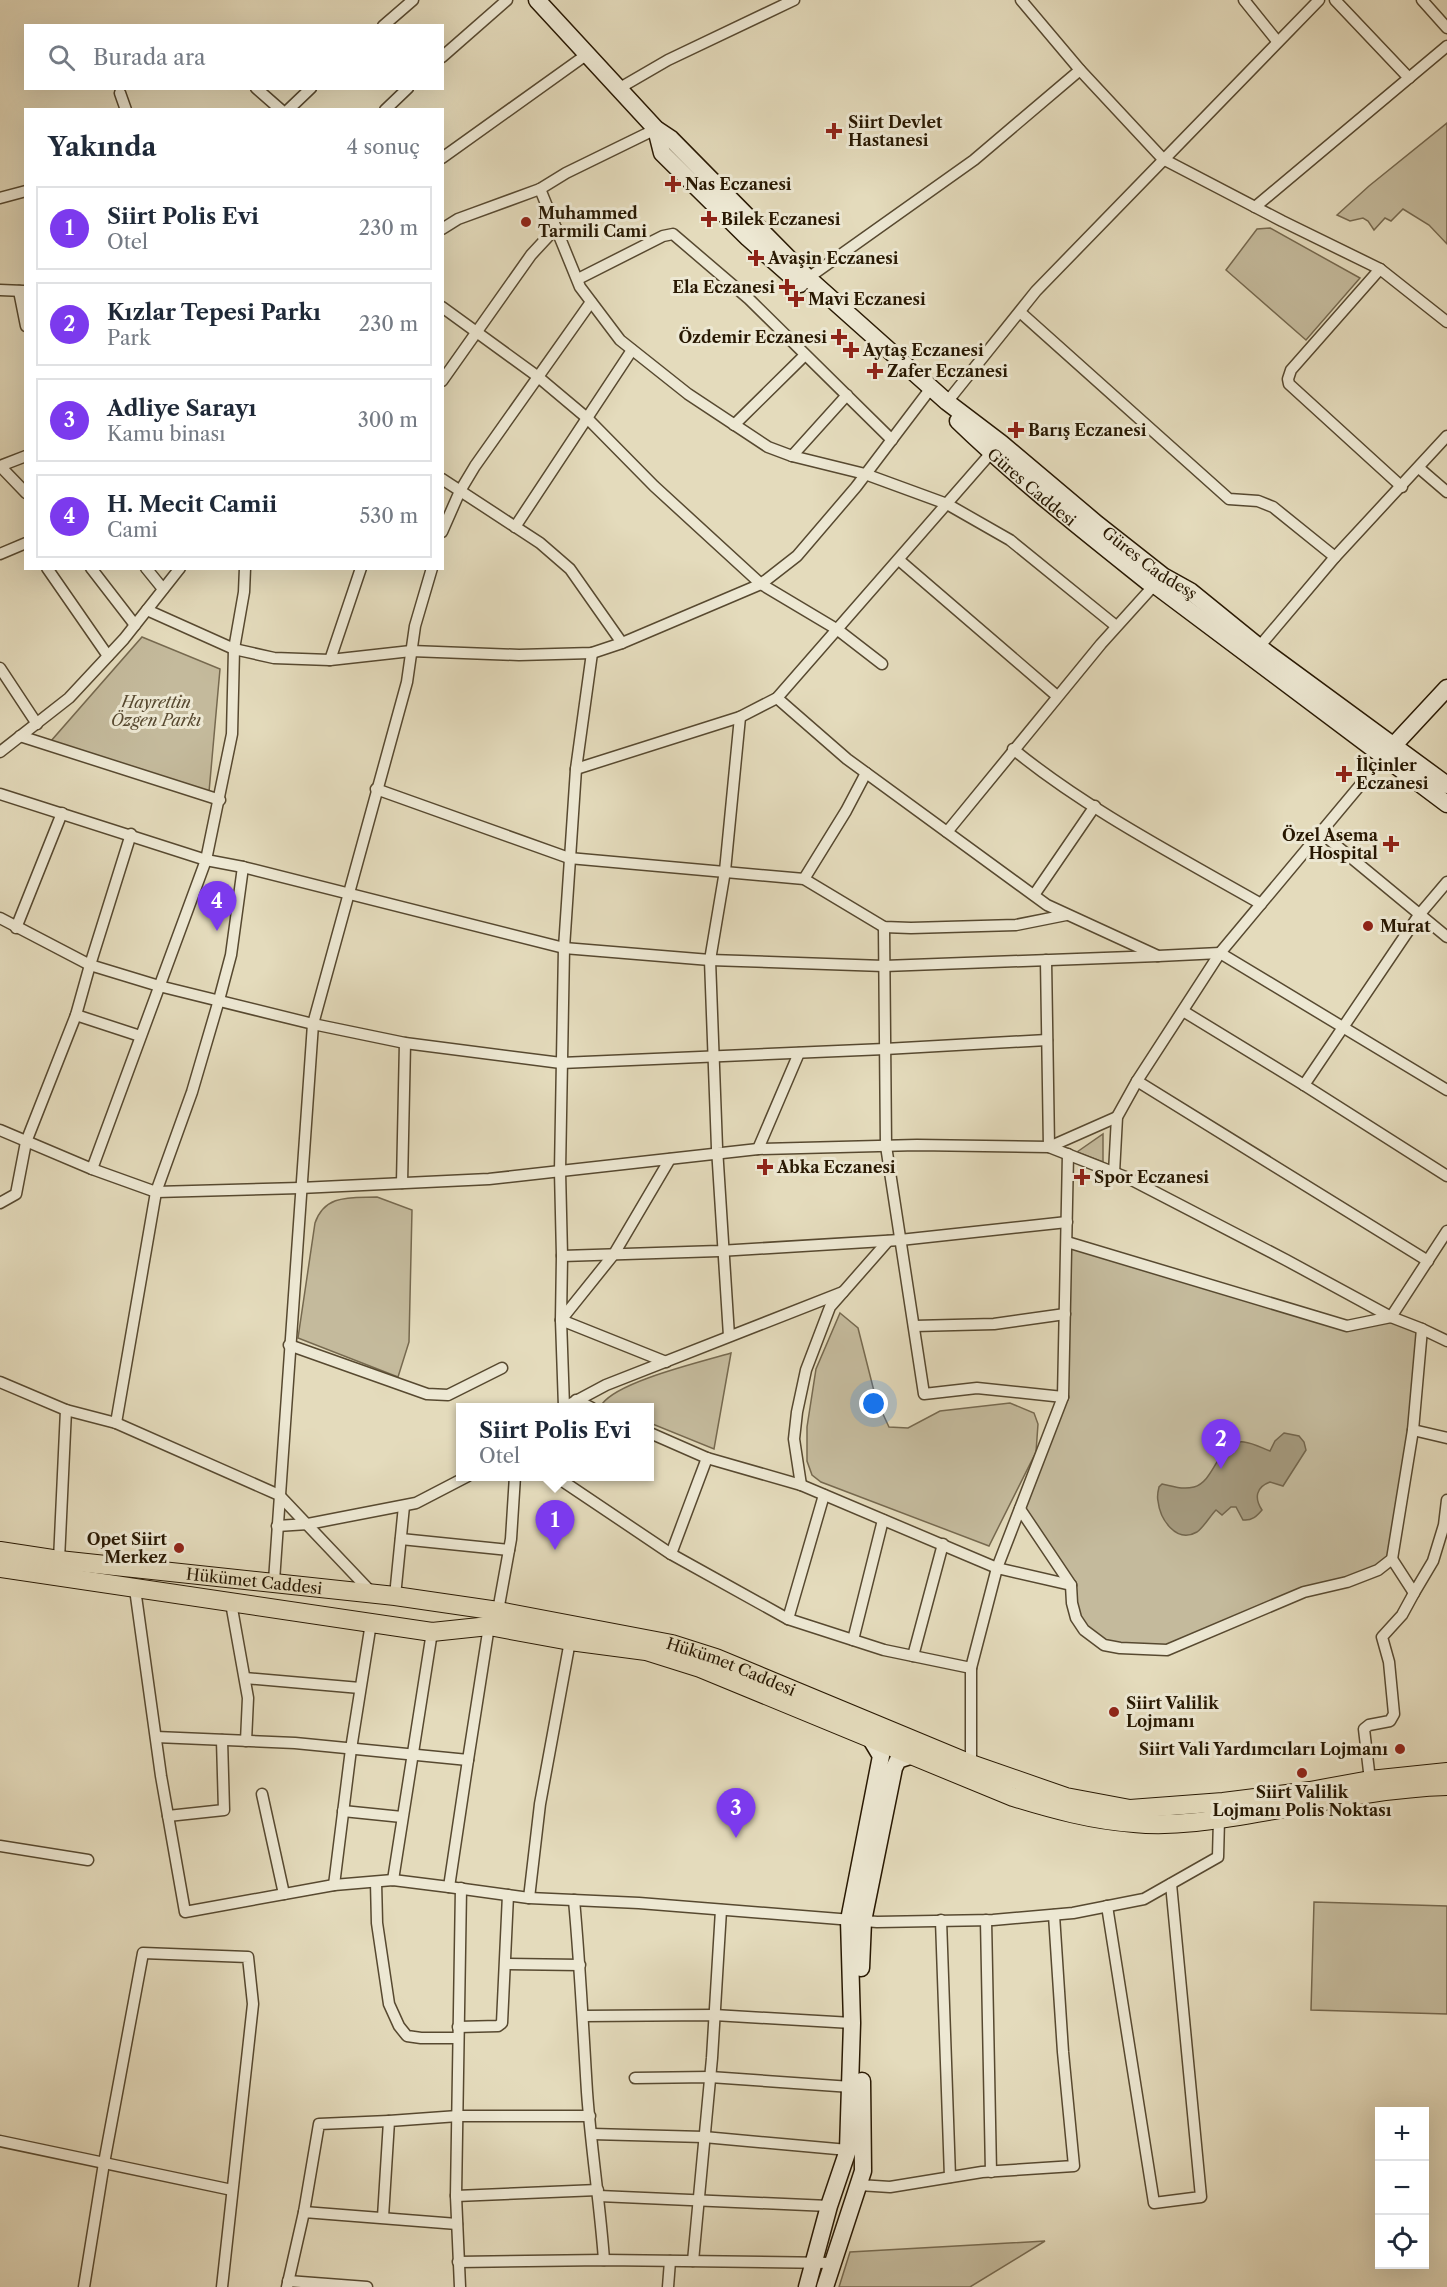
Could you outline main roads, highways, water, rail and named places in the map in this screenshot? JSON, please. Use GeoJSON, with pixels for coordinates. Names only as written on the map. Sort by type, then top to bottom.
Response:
{"type":"FeatureCollection","features":[{"type":"Feature","properties":{"kind":"main road","name":"Hükümet Caddesi"},"geometry":{"type":"LineString","coordinates":[[0,1551],[59,1560],[274,1581],[395,1596],[493,1619],[672,1644],[716,1658],[971,1764],[1066,1797],[1130,1809],[1223,1802],[1370,1780],[1447,1772]]}},
{"type":"Feature","properties":{"kind":"main road"},"geometry":{"type":"LineString","coordinates":[[0,1568],[432,1632],[493,1619],[570,1641],[646,1651],[700,1668],[1013,1797],[1052,1809],[1099,1819],[1134,1824],[1219,1819],[1357,1796],[1447,1785]]}},
{"type":"Feature","properties":{"kind":"place","name":"Siirt Devlet Hastanesi"},"geometry":{"type":"Point","coordinates":[834,131]}},
{"type":"Feature","properties":{"kind":"place","name":"Nas Eczanesi"},"geometry":{"type":"Point","coordinates":[673,184]}},
{"type":"Feature","properties":{"kind":"place","name":"Bilek Eczanesi"},"geometry":{"type":"Point","coordinates":[709,219]}},
{"type":"Feature","properties":{"kind":"place","name":"Muhammed Tarmili Cami"},"geometry":{"type":"Point","coordinates":[526,222]}},
{"type":"Feature","properties":{"kind":"place","name":"Avaşin Eczanesi"},"geometry":{"type":"Point","coordinates":[756,258]}},
{"type":"Feature","properties":{"kind":"place","name":"Ela Eczanesi"},"geometry":{"type":"Point","coordinates":[787,287]}},
{"type":"Feature","properties":{"kind":"place","name":"Mavi Eczanesi"},"geometry":{"type":"Point","coordinates":[796,299]}},
{"type":"Feature","properties":{"kind":"place","name":"Özdemir Eczanesi"},"geometry":{"type":"Point","coordinates":[839,337]}},
{"type":"Feature","properties":{"kind":"place","name":"Aytaş Eczanesi"},"geometry":{"type":"Point","coordinates":[851,350]}},
{"type":"Feature","properties":{"kind":"place","name":"Zafer Eczanesi"},"geometry":{"type":"Point","coordinates":[875,371]}},
{"type":"Feature","properties":{"kind":"place","name":"Barış Eczanesi"},"geometry":{"type":"Point","coordinates":[1016,430]}},
{"type":"Feature","properties":{"kind":"place","name":"İlçinler Eczanesi"},"geometry":{"type":"Point","coordinates":[1344,774]}},
{"type":"Feature","properties":{"kind":"place","name":"Özel Asema Hospital"},"geometry":{"type":"Point","coordinates":[1391,844]}},
{"type":"Feature","properties":{"kind":"place","name":"Murat"},"geometry":{"type":"Point","coordinates":[1368,926]}},
{"type":"Feature","properties":{"kind":"place","name":"H. Mecit Camii"},"geometry":{"type":"Point","coordinates":[217,931]}},
{"type":"Feature","properties":{"kind":"place","name":"Abka Eczanesi"},"geometry":{"type":"Point","coordinates":[765,1167]}},
{"type":"Feature","properties":{"kind":"place","name":"Spor Eczanesi"},"geometry":{"type":"Point","coordinates":[1082,1177]}},
{"type":"Feature","properties":{"kind":"place","name":"Kızlar Tepesi Parkı"},"geometry":{"type":"Point","coordinates":[1221,1469]}},
{"type":"Feature","properties":{"kind":"place","name":"Opet Siirt Merkez"},"geometry":{"type":"Point","coordinates":[179,1548]}},
{"type":"Feature","properties":{"kind":"place","name":"Siirt Polis Evi"},"geometry":{"type":"Point","coordinates":[555,1550]}},
{"type":"Feature","properties":{"kind":"place","name":"Siirt Valilik Lojmanı"},"geometry":{"type":"Point","coordinates":[1114,1712]}},
{"type":"Feature","properties":{"kind":"place","name":"Siirt Vali Yardımcıları Lojmanı"},"geometry":{"type":"Point","coordinates":[1400,1749]}},
{"type":"Feature","properties":{"kind":"place","name":"Siirt Valilik Lojmanı Polis Noktası"},"geometry":{"type":"Point","coordinates":[1302,1773]}},
{"type":"Feature","properties":{"kind":"place","name":"Adliye Sarayı"},"geometry":{"type":"Point","coordinates":[736,1838]}},
{"type":"Feature","properties":{"kind":"park label","name":"Hayrettin Özgen Parkı"},"geometry":{"type":"Point","coordinates":[156,711]}}]}
